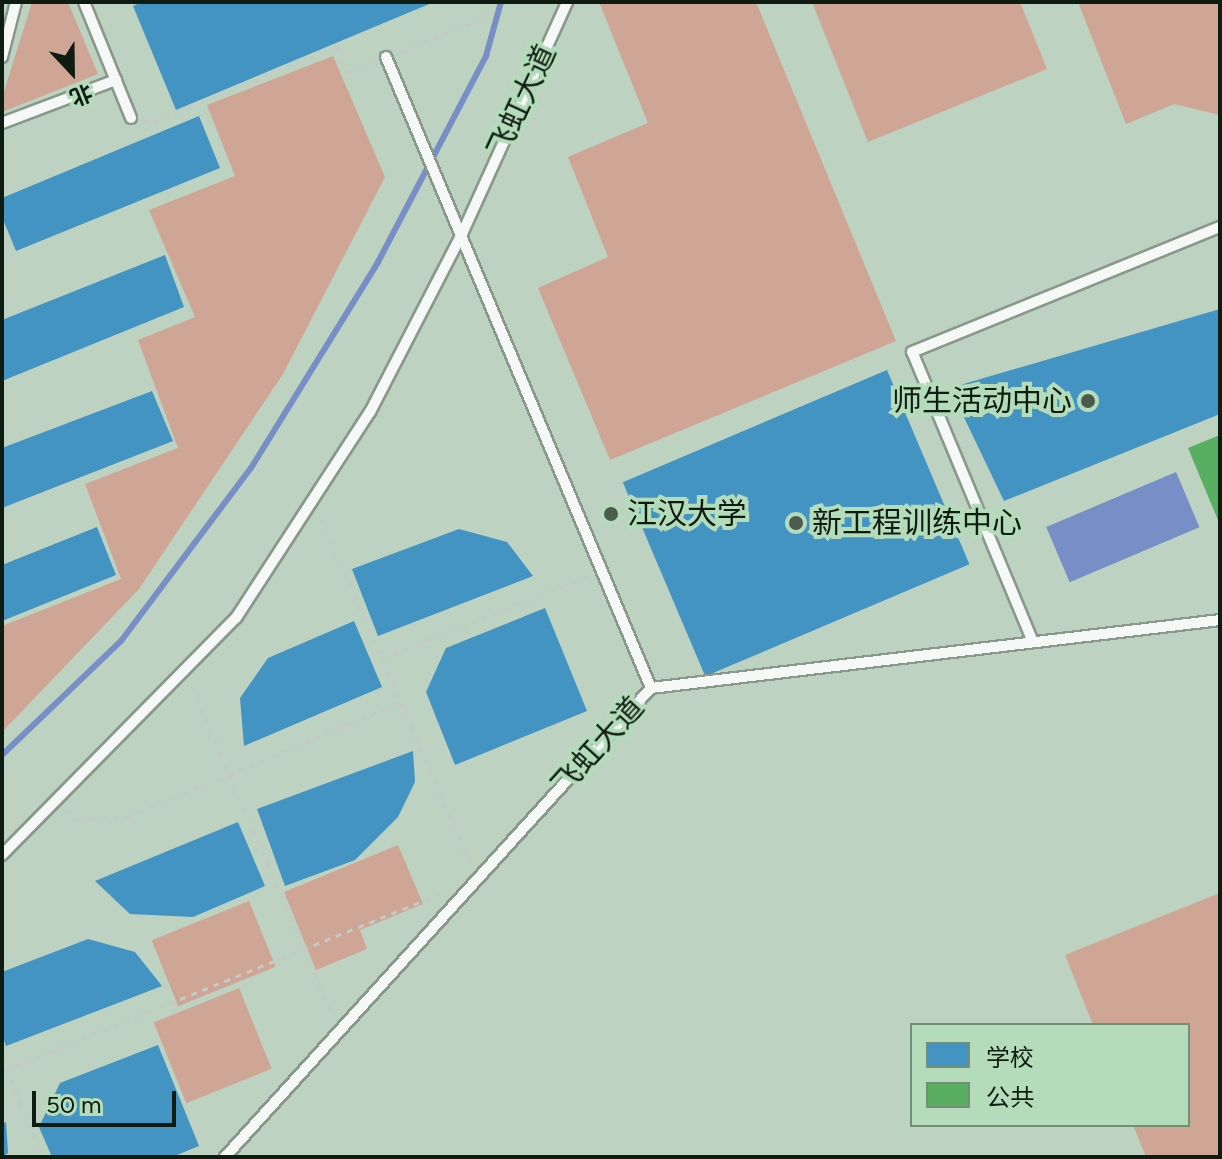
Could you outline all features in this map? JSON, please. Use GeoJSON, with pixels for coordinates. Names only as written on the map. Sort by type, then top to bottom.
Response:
{"type":"FeatureCollection","features":[{"type":"Feature","properties":{"kind":"lane"},"geometry":{"type":"LineString","coordinates":[[2,57],[16,2]]}},
{"type":"Feature","properties":{"kind":"lane"},"geometry":{"type":"LineString","coordinates":[[84,2],[131,118]]}},
{"type":"Feature","properties":{"kind":"lane","name":"飞虹大道"},"geometry":{"type":"LineString","coordinates":[[2,855],[236,618],[370,412],[462,234],[567,2]]}},
{"type":"Feature","properties":{"kind":"lane"},"geometry":{"type":"LineString","coordinates":[[386,57],[651,688]]}},
{"type":"Feature","properties":{"kind":"lane"},"geometry":{"type":"LineString","coordinates":[[2,123],[116,80]]}},
{"type":"Feature","properties":{"kind":"lane"},"geometry":{"type":"LineString","coordinates":[[1033,642],[912,352],[1220,227]]}},
{"type":"Feature","properties":{"kind":"lane","name":"飞虹大道"},"geometry":{"type":"LineString","coordinates":[[225,1157],[651,688],[1220,620]]}},
{"type":"Feature","properties":{"kind":"path"},"geometry":{"type":"LineString","coordinates":[[131,118],[154,122],[337,47],[346,73],[487,17],[492,2]]}},
{"type":"Feature","properties":{"kind":"path"},"geometry":{"type":"LineString","coordinates":[[313,499],[478,879]]}},
{"type":"Feature","properties":{"kind":"path"},"geometry":{"type":"LineString","coordinates":[[382,659],[602,570]]}},
{"type":"Feature","properties":{"kind":"path"},"geometry":{"type":"LineString","coordinates":[[185,670],[339,1031]]}},
{"type":"Feature","properties":{"kind":"path"},"geometry":{"type":"LineString","coordinates":[[57,800],[77,819],[127,817],[400,703]]}},
{"type":"Feature","properties":{"kind":"path"},"geometry":{"type":"LineString","coordinates":[[5,1070],[449,891]]}},
{"type":"Feature","properties":{"kind":"path"},"geometry":{"type":"LineString","coordinates":[[2,1056],[42,1157]]}},
{"type":"Feature","properties":{"kind":"shaded area"},"geometry":{"type":"Polygon","coordinates":[[[32,2],[68,2],[98,74],[2,112],[2,98],[32,2]]]}},
{"type":"Feature","properties":{"kind":"shaded area"},"geometry":{"type":"Polygon","coordinates":[[[599,2],[756,2],[896,341],[610,460],[538,288],[608,257],[568,157],[648,123],[599,2]]]}},
{"type":"Feature","properties":{"kind":"shaded area"},"geometry":{"type":"Polygon","coordinates":[[[812,2],[1020,2],[1047,69],[868,142],[812,2]]]}},
{"type":"Feature","properties":{"kind":"shaded area"},"geometry":{"type":"Polygon","coordinates":[[[1078,2],[1220,2],[1220,115],[1174,104],[1126,124],[1078,2]]]}},
{"type":"Feature","properties":{"kind":"shaded area"},"geometry":{"type":"Polygon","coordinates":[[[333,56],[385,177],[283,374],[139,589],[2,732],[2,626],[121,579],[85,484],[178,448],[138,340],[195,317],[149,210],[235,176],[207,105],[333,56]]]}},
{"type":"Feature","properties":{"kind":"shaded area"},"geometry":{"type":"Polygon","coordinates":[[[398,845],[423,904],[360,930],[367,949],[316,970],[284,892],[398,845]]]}},
{"type":"Feature","properties":{"kind":"shaded area"},"geometry":{"type":"Polygon","coordinates":[[[1220,893],[1220,1157],[1146,1157],[1134,1127],[1190,1127],[1190,1023],[1092,1023],[1065,955],[1220,893]]]}},
{"type":"Feature","properties":{"kind":"shaded area"},"geometry":{"type":"Polygon","coordinates":[[[249,901],[276,967],[178,1006],[152,940],[249,901]]]}},
{"type":"Feature","properties":{"kind":"shaded area"},"geometry":{"type":"Polygon","coordinates":[[[239,988],[272,1069],[186,1103],[154,1022],[239,988]]]}},
{"type":"Feature","properties":{"kind":"water"},"geometry":{"type":"Polygon","coordinates":[[[1176,472],[1199,527],[1070,582],[1046,527],[1176,472]]]}},
{"type":"Feature","properties":{"kind":"building: 学校"},"geometry":{"type":"Polygon","coordinates":[[[142,2],[434,2],[176,110],[133,6],[142,2]]]}},
{"type":"Feature","properties":{"kind":"building: 学校"},"geometry":{"type":"Polygon","coordinates":[[[199,116],[220,168],[16,251],[2,217],[2,198],[199,116]]]}},
{"type":"Feature","properties":{"kind":"building: 学校"},"geometry":{"type":"Polygon","coordinates":[[[165,255],[184,307],[2,381],[2,320],[165,255]]]}},
{"type":"Feature","properties":{"kind":"building: 学校","name":"师生活动中心"},"geometry":{"type":"Polygon","coordinates":[[[1220,309],[1220,414],[1004,501],[950,388],[1220,309]]]}},
{"type":"Feature","properties":{"kind":"building: 学校","name":"新工程训练中心"},"geometry":{"type":"Polygon","coordinates":[[[887,370],[969,564],[705,676],[623,482],[887,370]]]}},
{"type":"Feature","properties":{"kind":"building: 学校"},"geometry":{"type":"Polygon","coordinates":[[[152,391],[173,441],[2,508],[2,448],[152,391]]]}},
{"type":"Feature","properties":{"kind":"building: 学校"},"geometry":{"type":"Polygon","coordinates":[[[97,527],[116,575],[2,621],[2,565],[97,527]]]}},
{"type":"Feature","properties":{"kind":"building: 学校"},"geometry":{"type":"Polygon","coordinates":[[[459,529],[507,542],[533,576],[378,636],[352,569],[459,529]]]}},
{"type":"Feature","properties":{"kind":"building: 学校"},"geometry":{"type":"Polygon","coordinates":[[[545,608],[587,711],[455,765],[426,692],[446,648],[545,608]]]}},
{"type":"Feature","properties":{"kind":"building: 学校"},"geometry":{"type":"Polygon","coordinates":[[[354,621],[382,687],[244,746],[240,698],[268,658],[354,621]]]}},
{"type":"Feature","properties":{"kind":"building: 学校"},"geometry":{"type":"Polygon","coordinates":[[[413,751],[415,782],[398,817],[355,860],[285,886],[257,809],[413,751]]]}},
{"type":"Feature","properties":{"kind":"building: 学校"},"geometry":{"type":"Polygon","coordinates":[[[238,822],[265,886],[193,917],[130,914],[95,881],[238,822]]]}},
{"type":"Feature","properties":{"kind":"building: 学校"},"geometry":{"type":"Polygon","coordinates":[[[88,939],[135,952],[162,986],[6,1046],[2,1035],[2,972],[88,939]]]}},
{"type":"Feature","properties":{"kind":"building: 学校"},"geometry":{"type":"Polygon","coordinates":[[[158,1045],[199,1146],[172,1157],[52,1157],[39,1127],[60,1083],[158,1045]]]}},
{"type":"Feature","properties":{"kind":"building: 学校"},"geometry":{"type":"Polygon","coordinates":[[[6,1122],[8,1153],[2,1157],[2,1124],[6,1122]]]}},
{"type":"Feature","properties":{"kind":"building: 公共"},"geometry":{"type":"Polygon","coordinates":[[[1220,435],[1220,525],[1188,448],[1220,435]]]}},
{"type":"Feature","properties":{"kind":"waterway"},"geometry":{"type":"LineString","coordinates":[[2,755],[121,641],[251,468],[378,262],[486,56],[501,2]]}},
{"type":"Feature","properties":{"kind":"place","name":"师生活动中心"},"geometry":{"type":"Point","coordinates":[1088,401]}},
{"type":"Feature","properties":{"kind":"place","name":"江汉大学"},"geometry":{"type":"Point","coordinates":[611,514]}},
{"type":"Feature","properties":{"kind":"place","name":"新工程训练中心"},"geometry":{"type":"Point","coordinates":[796,523]}}]}
